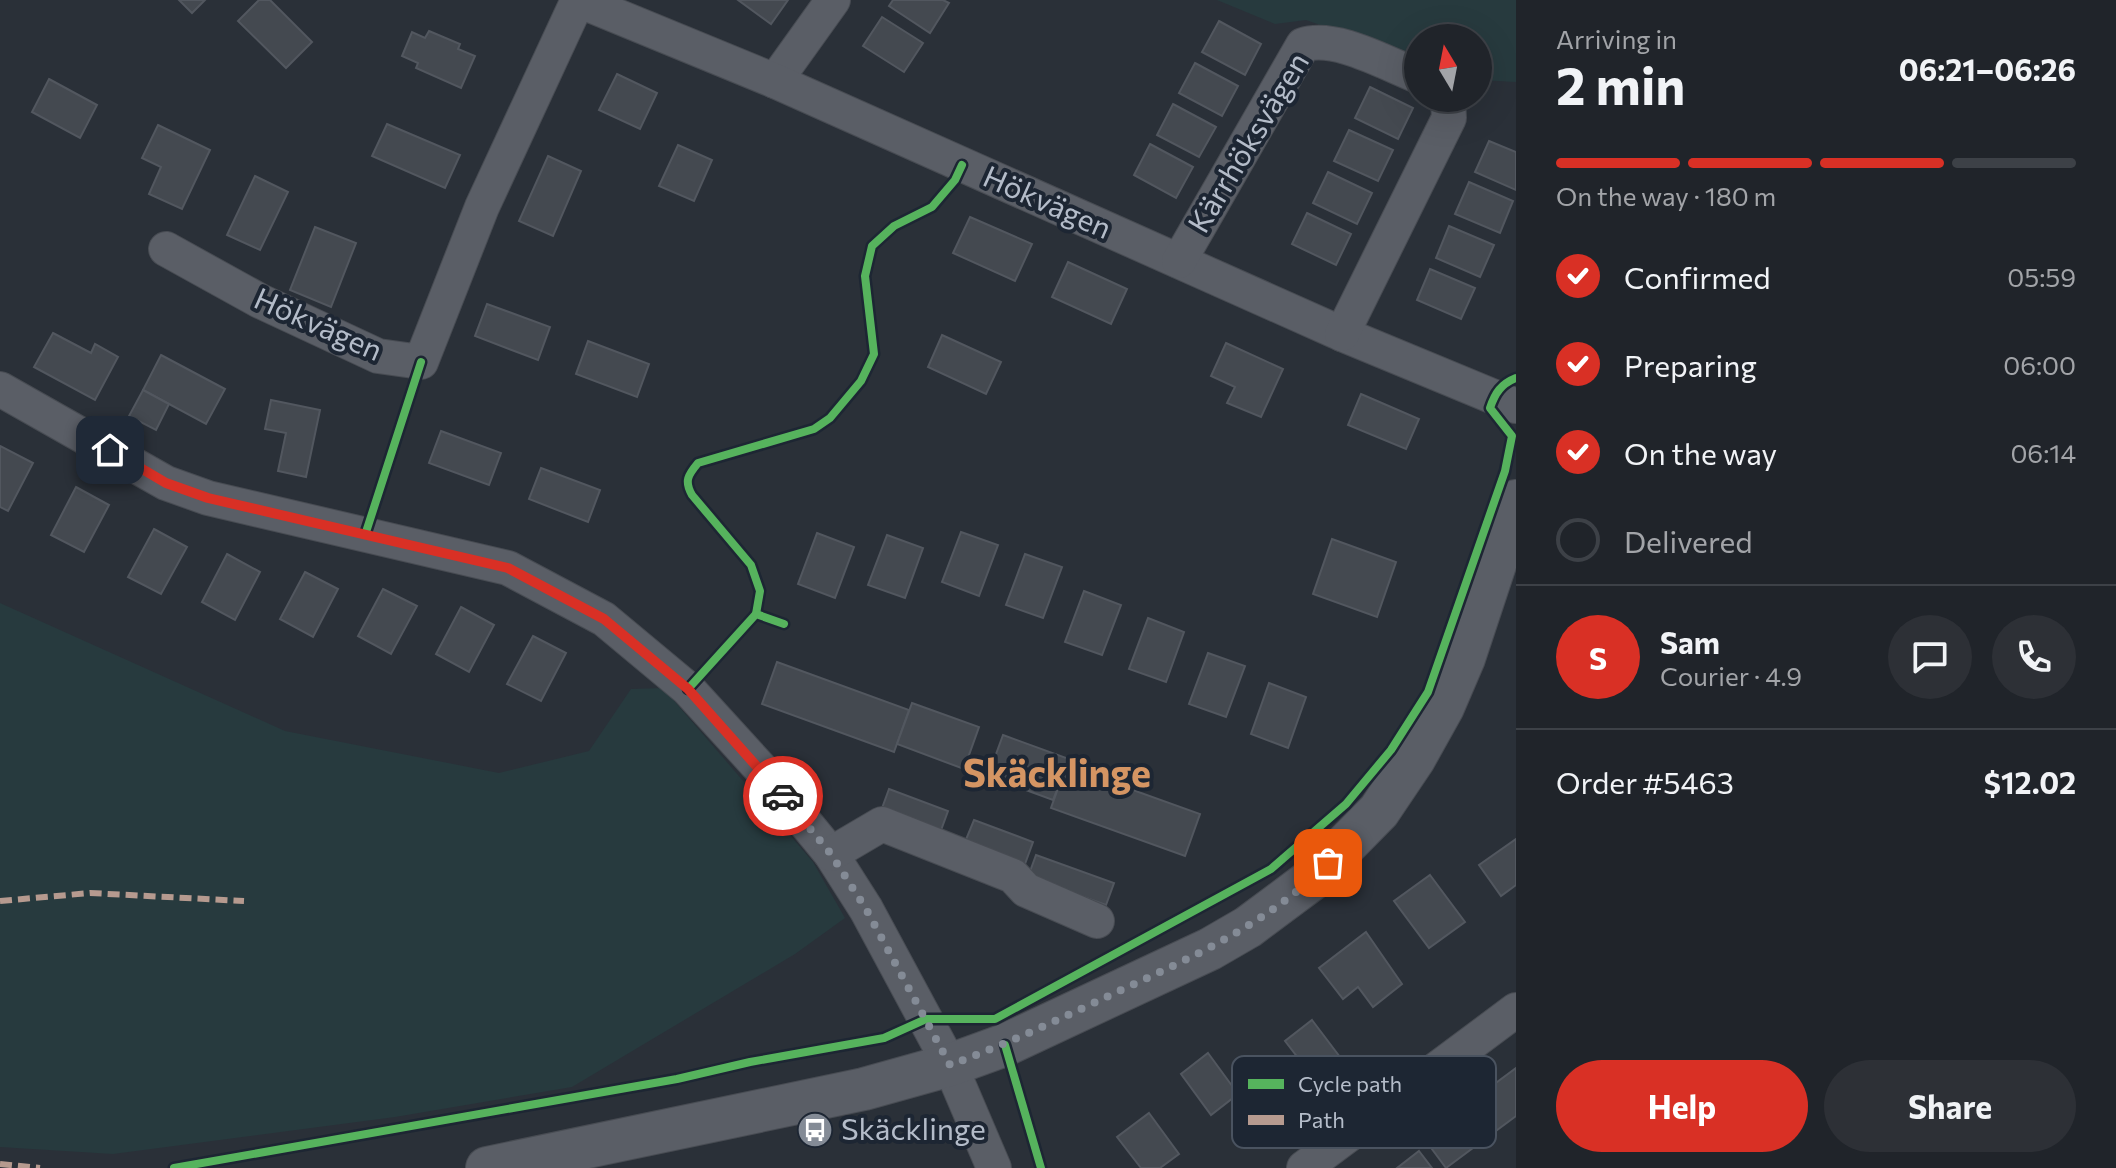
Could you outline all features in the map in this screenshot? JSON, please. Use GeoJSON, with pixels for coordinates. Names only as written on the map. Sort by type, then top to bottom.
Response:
{"type":"FeatureCollection","features":[{"type":"Feature","properties":{"kind":"street","name":"Hökvägen"},"geometry":{"type":"LineString","coordinates":[[166,249],[260,301],[378,356],[421,362],[482,207],[578,0],[775,81],[1342,334],[1516,406]]}},
{"type":"Feature","properties":{"kind":"street"},"geometry":{"type":"LineString","coordinates":[[775,81],[833,0]]}},
{"type":"Feature","properties":{"kind":"street","name":"Kärrhöksvägen"},"geometry":{"type":"LineString","coordinates":[[1179,261],[1303,45],[1317,40],[1335,43],[1404,70]]}},
{"type":"Feature","properties":{"kind":"street"},"geometry":{"type":"LineString","coordinates":[[1342,334],[1449,118],[1449,112]]}},
{"type":"Feature","properties":{"kind":"street"},"geometry":{"type":"LineString","coordinates":[[0,389],[166,483],[208,498],[508,568],[604,619],[688,689],[761,769],[831,854],[866,909],[950,1065],[994,1168]]}},
{"type":"Feature","properties":{"kind":"street"},"geometry":{"type":"LineString","coordinates":[[487,1168],[864,1089],[950,1065],[1005,1045],[1210,949],[1284,903],[1379,811],[1414,759],[1443,707],[1464,658],[1516,501]]}},
{"type":"Feature","properties":{"kind":"street"},"geometry":{"type":"LineString","coordinates":[[831,854],[882,824],[1013,876],[1026,890],[1097,921]]}},
{"type":"Feature","properties":{"kind":"street"},"geometry":{"type":"LineString","coordinates":[[1454,1056],[1516,1010]]}},
{"type":"Feature","properties":{"kind":"street"},"geometry":{"type":"LineString","coordinates":[[1304,1168],[1331,1148]]}},
{"type":"Feature","properties":{"kind":"green space"},"geometry":{"type":"Polygon","coordinates":[[[1217,0],[1516,0],[1516,82],[1492,81],[1492,24],[1404,24],[1404,54],[1306,20],[1275,24],[1217,0]]]}},
{"type":"Feature","properties":{"kind":"green space"},"geometry":{"type":"Polygon","coordinates":[[[0,603],[285,731],[499,773],[589,751],[631,689],[663,688],[813,862],[845,918],[795,954],[572,1087],[395,1117],[113,1154],[0,1147],[0,603]]]}},
{"type":"Feature","properties":{"kind":"building"},"geometry":{"type":"Polygon","coordinates":[[[179,0],[205,0],[192,13],[179,0]]]}},
{"type":"Feature","properties":{"kind":"building"},"geometry":{"type":"Polygon","coordinates":[[[259,0],[270,0],[312,42],[286,68],[238,21],[259,0]]]}},
{"type":"Feature","properties":{"kind":"building"},"geometry":{"type":"Polygon","coordinates":[[[738,0],[788,0],[771,24],[738,0]]]}},
{"type":"Feature","properties":{"kind":"building"},"geometry":{"type":"Polygon","coordinates":[[[893,0],[943,0],[949,3],[930,33],[889,6],[893,0]]]}},
{"type":"Feature","properties":{"kind":"building"},"geometry":{"type":"Polygon","coordinates":[[[882,17],[923,43],[904,72],[863,46],[882,17]]]}},
{"type":"Feature","properties":{"kind":"building"},"geometry":{"type":"Polygon","coordinates":[[[1219,21],[1261,44],[1245,75],[1202,52],[1219,21]]]}},
{"type":"Feature","properties":{"kind":"building"},"geometry":{"type":"Polygon","coordinates":[[[429,31],[460,44],[458,49],[475,56],[461,88],[416,68],[418,63],[402,56],[412,32],[425,38],[429,31]]]}},
{"type":"Feature","properties":{"kind":"building"},"geometry":{"type":"Polygon","coordinates":[[[1195,63],[1238,86],[1222,116],[1179,93],[1195,63]]]}},
{"type":"Feature","properties":{"kind":"building"},"geometry":{"type":"Polygon","coordinates":[[[617,74],[657,93],[640,129],[599,110],[617,74]]]}},
{"type":"Feature","properties":{"kind":"building"},"geometry":{"type":"Polygon","coordinates":[[[49,79],[97,105],[80,138],[32,112],[49,79]]]}},
{"type":"Feature","properties":{"kind":"building"},"geometry":{"type":"Polygon","coordinates":[[[1370,87],[1404,104],[1404,112],[1411,112],[1398,139],[1355,118],[1370,87]]]}},
{"type":"Feature","properties":{"kind":"building"},"geometry":{"type":"Polygon","coordinates":[[[1173,104],[1216,127],[1199,157],[1157,135],[1173,104]]]}},
{"type":"Feature","properties":{"kind":"building"},"geometry":{"type":"Polygon","coordinates":[[[387,124],[460,155],[445,188],[372,156],[387,124]]]}},
{"type":"Feature","properties":{"kind":"building"},"geometry":{"type":"Polygon","coordinates":[[[158,125],[210,150],[182,209],[149,194],[161,167],[142,158],[158,125]]]}},
{"type":"Feature","properties":{"kind":"building"},"geometry":{"type":"Polygon","coordinates":[[[1349,130],[1393,150],[1378,181],[1334,161],[1349,130]]]}},
{"type":"Feature","properties":{"kind":"building"},"geometry":{"type":"Polygon","coordinates":[[[1489,141],[1516,152],[1516,190],[1475,172],[1489,141]]]}},
{"type":"Feature","properties":{"kind":"building"},"geometry":{"type":"Polygon","coordinates":[[[1150,144],[1193,167],[1176,198],[1134,175],[1150,144]]]}},
{"type":"Feature","properties":{"kind":"building"},"geometry":{"type":"Polygon","coordinates":[[[678,145],[712,160],[694,201],[659,186],[678,145]]]}},
{"type":"Feature","properties":{"kind":"building"},"geometry":{"type":"Polygon","coordinates":[[[548,156],[581,171],[553,236],[519,221],[548,156]]]}},
{"type":"Feature","properties":{"kind":"building"},"geometry":{"type":"Polygon","coordinates":[[[1328,172],[1372,193],[1357,224],[1313,203],[1328,172]]]}},
{"type":"Feature","properties":{"kind":"building"},"geometry":{"type":"Polygon","coordinates":[[[255,176],[288,192],[260,250],[227,235],[255,176]]]}},
{"type":"Feature","properties":{"kind":"building"},"geometry":{"type":"Polygon","coordinates":[[[1469,182],[1513,201],[1500,233],[1455,214],[1469,182]]]}},
{"type":"Feature","properties":{"kind":"building"},"geometry":{"type":"Polygon","coordinates":[[[1307,213],[1351,234],[1336,265],[1292,244],[1307,213]]]}},
{"type":"Feature","properties":{"kind":"building"},"geometry":{"type":"Polygon","coordinates":[[[970,217],[1032,244],[1015,281],[953,253],[970,217]]]}},
{"type":"Feature","properties":{"kind":"building"},"geometry":{"type":"Polygon","coordinates":[[[1449,226],[1494,245],[1480,277],[1436,258],[1449,226]]]}},
{"type":"Feature","properties":{"kind":"building"},"geometry":{"type":"Polygon","coordinates":[[[315,227],[356,243],[331,307],[290,290],[315,227]]]}},
{"type":"Feature","properties":{"kind":"building"},"geometry":{"type":"Polygon","coordinates":[[[1068,262],[1127,289],[1111,324],[1052,297],[1068,262]]]}},
{"type":"Feature","properties":{"kind":"building"},"geometry":{"type":"Polygon","coordinates":[[[1430,269],[1475,288],[1461,319],[1417,300],[1430,269]]]}},
{"type":"Feature","properties":{"kind":"building"},"geometry":{"type":"Polygon","coordinates":[[[487,304],[550,327],[538,360],[475,336],[487,304]]]}},
{"type":"Feature","properties":{"kind":"building"},"geometry":{"type":"Polygon","coordinates":[[[53,333],[91,353],[95,344],[118,357],[95,400],[34,367],[53,333]]]}},
{"type":"Feature","properties":{"kind":"building"},"geometry":{"type":"Polygon","coordinates":[[[942,335],[1001,362],[986,394],[928,367],[942,335]]]}},
{"type":"Feature","properties":{"kind":"building"},"geometry":{"type":"Polygon","coordinates":[[[588,341],[649,364],[637,397],[576,374],[588,341]]]}},
{"type":"Feature","properties":{"kind":"building"},"geometry":{"type":"Polygon","coordinates":[[[1226,343],[1283,369],[1261,417],[1227,403],[1235,387],[1211,376],[1226,343]]]}},
{"type":"Feature","properties":{"kind":"building"},"geometry":{"type":"Polygon","coordinates":[[[161,355],[225,389],[206,424],[143,390],[161,355]]]}},
{"type":"Feature","properties":{"kind":"building"},"geometry":{"type":"Polygon","coordinates":[[[143,390],[169,404],[156,430],[129,416],[143,390]]]}},
{"type":"Feature","properties":{"kind":"building"},"geometry":{"type":"Polygon","coordinates":[[[1361,394],[1419,419],[1406,449],[1348,425],[1361,394]]]}},
{"type":"Feature","properties":{"kind":"building"},"geometry":{"type":"Polygon","coordinates":[[[271,400],[320,410],[306,477],[278,471],[286,433],[265,429],[271,400]]]}},
{"type":"Feature","properties":{"kind":"building"},"geometry":{"type":"Polygon","coordinates":[[[441,431],[501,453],[489,485],[429,463],[441,431]]]}},
{"type":"Feature","properties":{"kind":"building"},"geometry":{"type":"Polygon","coordinates":[[[0,446],[33,463],[8,511],[0,507],[0,446]]]}},
{"type":"Feature","properties":{"kind":"building"},"geometry":{"type":"Polygon","coordinates":[[[541,468],[600,490],[588,522],[529,499],[541,468]]]}},
{"type":"Feature","properties":{"kind":"building"},"geometry":{"type":"Polygon","coordinates":[[[76,487],[109,505],[84,552],[51,535],[76,487]]]}},
{"type":"Feature","properties":{"kind":"building"},"geometry":{"type":"Polygon","coordinates":[[[154,529],[187,547],[161,594],[128,577],[154,529]]]}},
{"type":"Feature","properties":{"kind":"building"},"geometry":{"type":"Polygon","coordinates":[[[961,532],[998,545],[979,596],[942,582],[961,532]]]}},
{"type":"Feature","properties":{"kind":"building"},"geometry":{"type":"Polygon","coordinates":[[[817,533],[854,547],[835,598],[798,584],[817,533]]]}},
{"type":"Feature","properties":{"kind":"building"},"geometry":{"type":"Polygon","coordinates":[[[887,535],[923,548],[905,598],[868,585],[887,535]]]}},
{"type":"Feature","properties":{"kind":"building"},"geometry":{"type":"Polygon","coordinates":[[[1332,539],[1396,562],[1377,617],[1313,594],[1332,539]]]}},
{"type":"Feature","properties":{"kind":"building"},"geometry":{"type":"Polygon","coordinates":[[[227,554],[260,572],[235,620],[202,602],[227,554]]]}},
{"type":"Feature","properties":{"kind":"building"},"geometry":{"type":"Polygon","coordinates":[[[1025,554],[1062,567],[1043,618],[1006,605],[1025,554]]]}},
{"type":"Feature","properties":{"kind":"building"},"geometry":{"type":"Polygon","coordinates":[[[305,572],[338,589],[313,637],[280,619],[305,572]]]}},
{"type":"Feature","properties":{"kind":"building"},"geometry":{"type":"Polygon","coordinates":[[[383,589],[417,606],[391,654],[358,636],[383,589]]]}},
{"type":"Feature","properties":{"kind":"building"},"geometry":{"type":"Polygon","coordinates":[[[1084,591],[1121,605],[1102,655],[1065,642],[1084,591]]]}},
{"type":"Feature","properties":{"kind":"building"},"geometry":{"type":"Polygon","coordinates":[[[461,607],[494,625],[469,672],[436,654],[461,607]]]}},
{"type":"Feature","properties":{"kind":"building"},"geometry":{"type":"Polygon","coordinates":[[[1148,618],[1184,632],[1166,682],[1129,669],[1148,618]]]}},
{"type":"Feature","properties":{"kind":"building"},"geometry":{"type":"Polygon","coordinates":[[[533,636],[566,653],[541,701],[507,684],[533,636]]]}},
{"type":"Feature","properties":{"kind":"building"},"geometry":{"type":"Polygon","coordinates":[[[1208,653],[1245,666],[1226,717],[1189,704],[1208,653]]]}},
{"type":"Feature","properties":{"kind":"building"},"geometry":{"type":"Polygon","coordinates":[[[777,662],[909,710],[894,752],[762,704],[777,662]]]}},
{"type":"Feature","properties":{"kind":"building"},"geometry":{"type":"Polygon","coordinates":[[[1269,683],[1306,697],[1288,748],[1251,734],[1269,683]]]}},
{"type":"Feature","properties":{"kind":"building"},"geometry":{"type":"Polygon","coordinates":[[[912,703],[979,727],[964,769],[897,744],[912,703]]]}},
{"type":"Feature","properties":{"kind":"building"},"geometry":{"type":"Polygon","coordinates":[[[1003,735],[1069,759],[1053,800],[988,776],[1003,735]]]}},
{"type":"Feature","properties":{"kind":"building"},"geometry":{"type":"Polygon","coordinates":[[[1066,766],[1200,814],[1185,856],[1051,808],[1066,766]]]}},
{"type":"Feature","properties":{"kind":"building"},"geometry":{"type":"Polygon","coordinates":[[[889,789],[948,811],[940,833],[881,811],[889,789]]]}},
{"type":"Feature","properties":{"kind":"building"},"geometry":{"type":"Polygon","coordinates":[[[974,820],[1033,842],[1025,864],[965,842],[974,820]]]}},
{"type":"Feature","properties":{"kind":"building"},"geometry":{"type":"Polygon","coordinates":[[[1516,839],[1516,885],[1501,896],[1479,865],[1516,839]]]}},
{"type":"Feature","properties":{"kind":"building"},"geometry":{"type":"Polygon","coordinates":[[[1036,855],[1114,883],[1106,905],[1028,877],[1036,855]]]}},
{"type":"Feature","properties":{"kind":"building"},"geometry":{"type":"Polygon","coordinates":[[[1430,875],[1465,922],[1429,948],[1394,901],[1430,875]]]}},
{"type":"Feature","properties":{"kind":"building"},"geometry":{"type":"Polygon","coordinates":[[[1366,932],[1402,984],[1373,1007],[1358,987],[1343,999],[1319,968],[1366,932]]]}},
{"type":"Feature","properties":{"kind":"building"},"geometry":{"type":"Polygon","coordinates":[[[1312,1020],[1339,1056],[1297,1056],[1285,1041],[1312,1020]]]}},
{"type":"Feature","properties":{"kind":"building"},"geometry":{"type":"Polygon","coordinates":[[[1208,1053],[1232,1086],[1232,1099],[1211,1115],[1181,1074],[1208,1053]]]}},
{"type":"Feature","properties":{"kind":"building"},"geometry":{"type":"Polygon","coordinates":[[[1516,1068],[1516,1116],[1496,1131],[1496,1083],[1516,1068]]]}},
{"type":"Feature","properties":{"kind":"building"},"geometry":{"type":"Polygon","coordinates":[[[1149,1113],[1179,1154],[1160,1168],[1141,1168],[1117,1137],[1149,1113]]]}},
{"type":"Feature","properties":{"kind":"building"},"geometry":{"type":"Polygon","coordinates":[[[1431,1148],[1473,1148],[1446,1168],[1431,1148]]]}},
{"type":"Feature","properties":{"kind":"building"},"geometry":{"type":"Polygon","coordinates":[[[1419,1151],[1432,1168],[1397,1168],[1419,1151]]]}},
{"type":"Feature","properties":{"kind":"marked path"},"geometry":{"type":"LineString","coordinates":[[0,901],[90,893],[244,901]]}},
{"type":"Feature","properties":{"kind":"marked path"},"geometry":{"type":"LineString","coordinates":[[0,1164],[40,1168]]}},
{"type":"Feature","properties":{"kind":"cycle path"},"geometry":{"type":"LineString","coordinates":[[756,614],[760,591],[751,565],[692,495],[688,486],[690,475],[698,463],[814,429],[830,418],[861,381],[874,354],[865,276],[872,246],[894,226],[932,207],[955,180],[962,165]]}},
{"type":"Feature","properties":{"kind":"cycle path"},"geometry":{"type":"LineString","coordinates":[[366,532],[421,362]]}},
{"type":"Feature","properties":{"kind":"cycle path"},"geometry":{"type":"LineString","coordinates":[[174,1168],[677,1079],[750,1062],[884,1038],[926,1019],[995,1019],[1271,869],[1346,804],[1391,750],[1428,692],[1505,471],[1512,436],[1490,408],[1499,390],[1516,378]]}},
{"type":"Feature","properties":{"kind":"cycle path"},"geometry":{"type":"LineString","coordinates":[[688,689],[756,614],[784,624]]}},
{"type":"Feature","properties":{"kind":"cycle path"},"geometry":{"type":"LineString","coordinates":[[1005,1045],[1041,1168]]}},
{"type":"Feature","properties":{"kind":"way so far"},"geometry":{"type":"LineString","coordinates":[[783,796],[831,854],[866,909],[950,1065],[1005,1045],[1210,949],[1284,903],[1328,863]]}},
{"type":"Feature","properties":{"kind":"place","name":"Skäcklinge"},"geometry":{"type":"Point","coordinates":[815,1130]}},
{"type":"Feature","properties":{"kind":"district","name":"Skäcklinge"},"geometry":{"type":"Point","coordinates":[1057,774]}},
{"type":"Feature","properties":{"kind":"route"},"geometry":{"type":"LineString","coordinates":[[110,450],[166,483],[208,498],[366,532],[508,568],[604,619],[688,689],[783,796]]}}]}
